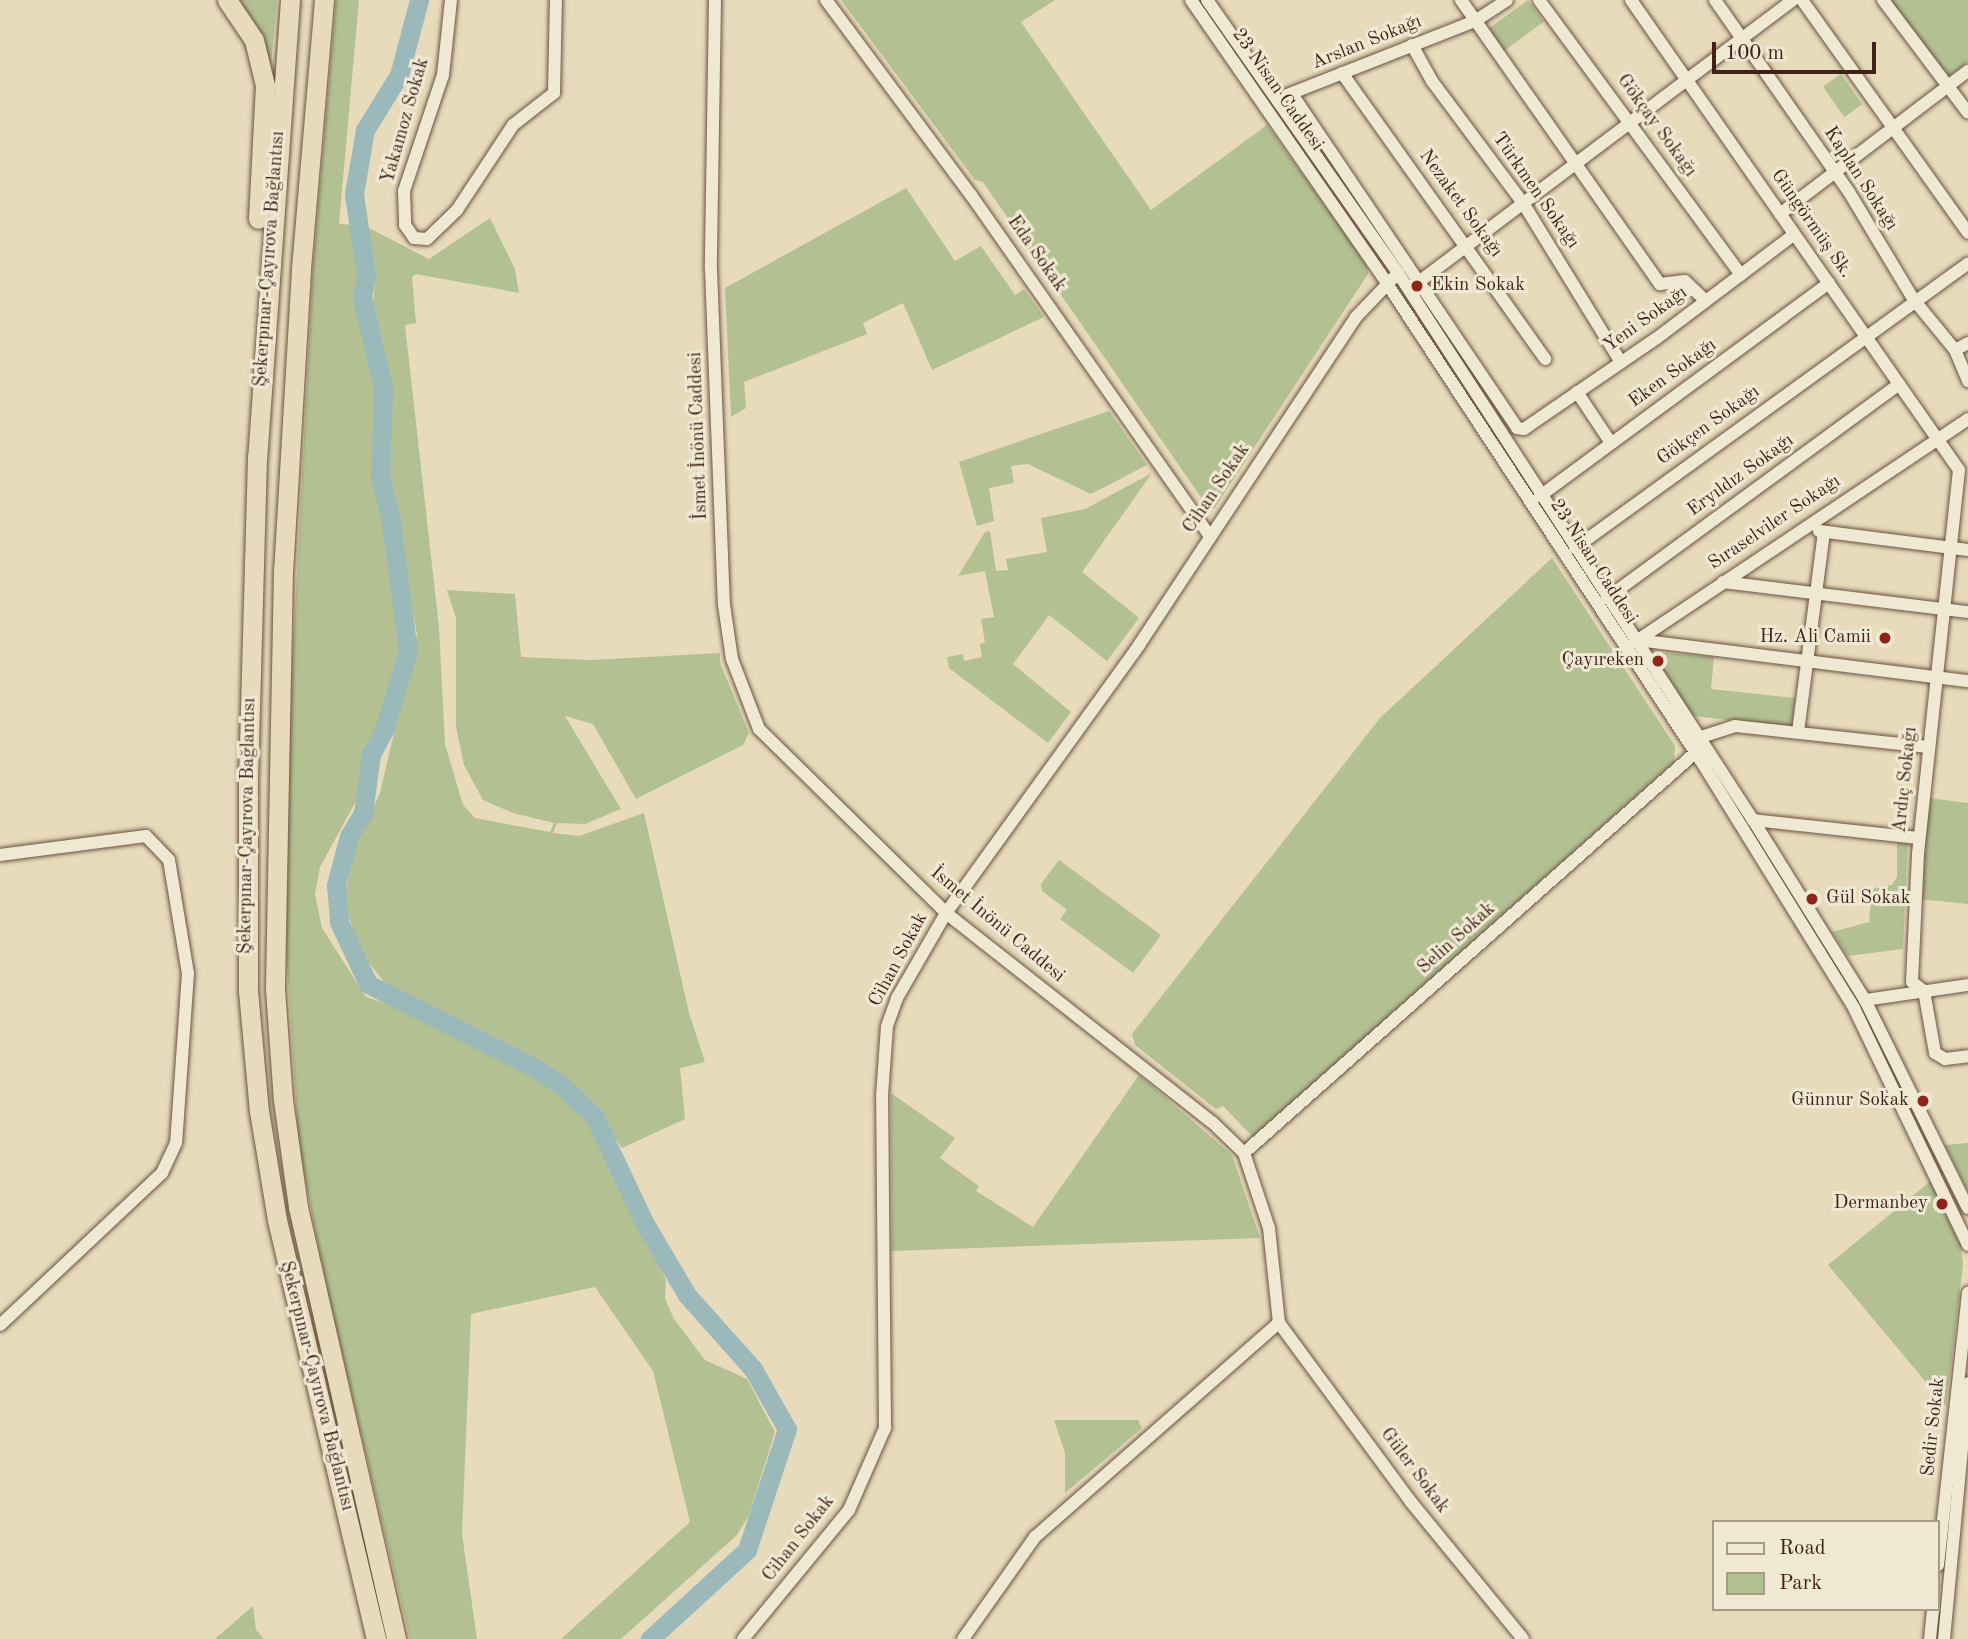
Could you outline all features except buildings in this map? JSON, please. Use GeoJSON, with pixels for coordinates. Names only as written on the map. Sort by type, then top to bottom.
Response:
{"type":"FeatureCollection","features":[{"type":"Feature","properties":{"kind":"highway"},"geometry":{"type":"LineString","coordinates":[[227,0],[250,31],[265,85],[258,222],[262,363]]}},
{"type":"Feature","properties":{"kind":"highway","name":"Şekerpınar-Çayırova Bağlantısı"},"geometry":{"type":"LineString","coordinates":[[290,0],[262,363],[248,781],[246,933],[252,1051],[277,1220],[376,1639]]}},
{"type":"Feature","properties":{"kind":"highway","name":"Şekerpınar-Çayırova Bağlantısı"},"geometry":{"type":"LineString","coordinates":[[324,0],[301,270],[283,569],[275,989],[283,1100],[298,1208],[396,1639]]}},
{"type":"Feature","properties":{"kind":"street","name":"Yakamoz Sokak"},"geometry":{"type":"LineString","coordinates":[[451,0],[443,75],[404,191],[405,225],[414,238],[427,239],[457,210],[513,125],[554,93],[556,0]]}},
{"type":"Feature","properties":{"kind":"street","name":"İsmet İnönü Caddesi"},"geometry":{"type":"LineString","coordinates":[[715,0],[711,269],[724,606],[732,659],[759,729],[946,913],[1212,1122],[1244,1153],[1269,1228],[1279,1323]]}},
{"type":"Feature","properties":{"kind":"street","name":"Eda Sokak"},"geometry":{"type":"LineString","coordinates":[[826,0],[971,195],[1209,534]]}},
{"type":"Feature","properties":{"kind":"street","name":"23 Nisan Caddesi"},"geometry":{"type":"LineString","coordinates":[[1192,0],[1386,282],[1695,753],[1854,1008],[1967,1240]]}},
{"type":"Feature","properties":{"kind":"street","name":"23 Nisan Caddesi"},"geometry":{"type":"LineString","coordinates":[[1207,0],[1398,273],[1539,496],[1753,820],[1865,999],[1968,1208]]}},
{"type":"Feature","properties":{"kind":"street"},"geometry":{"type":"LineString","coordinates":[[1461,0],[1574,165],[1660,284],[1685,281],[1706,301]]}},
{"type":"Feature","properties":{"kind":"street","name":"Arslan Sokağı"},"geometry":{"type":"LineString","coordinates":[[1277,100],[1475,21],[1507,0]]}},
{"type":"Feature","properties":{"kind":"street","name":"Gökçay Sokağı"},"geometry":{"type":"LineString","coordinates":[[1539,0],[1741,275]]}},
{"type":"Feature","properties":{"kind":"street","name":"Güngörmüş Sk."},"geometry":{"type":"LineString","coordinates":[[1631,0],[1793,235],[1964,472]]}},
{"type":"Feature","properties":{"kind":"street","name":"Kaplan Sokağı"},"geometry":{"type":"LineString","coordinates":[[1715,0],[1835,174],[1913,300],[1961,350],[1968,382]]}},
{"type":"Feature","properties":{"kind":"street"},"geometry":{"type":"LineString","coordinates":[[1292,94],[1420,281],[1793,0]]}},
{"type":"Feature","properties":{"kind":"street"},"geometry":{"type":"LineString","coordinates":[[1802,0],[1968,233]]}},
{"type":"Feature","properties":{"kind":"street"},"geometry":{"type":"LineString","coordinates":[[1883,0],[1968,113]]}},
{"type":"Feature","properties":{"kind":"street","name":"Türkmen Sokağı"},"geometry":{"type":"LineString","coordinates":[[1412,45],[1432,81],[1522,203],[1621,362]]}},
{"type":"Feature","properties":{"kind":"street"},"geometry":{"type":"LineString","coordinates":[[1780,214],[1968,71]]}},
{"type":"Feature","properties":{"kind":"street","name":"Nezaket Sokağı"},"geometry":{"type":"LineString","coordinates":[[1342,73],[1545,359]]}},
{"type":"Feature","properties":{"kind":"street","name":"Yeni Sokağı"},"geometry":{"type":"LineString","coordinates":[[1420,281],[1517,428],[1524,429],[1706,301],[1793,235]]}},
{"type":"Feature","properties":{"kind":"street","name":"Gökçen Sokağı"},"geometry":{"type":"LineString","coordinates":[[1574,548],[1913,300],[1968,264]]}},
{"type":"Feature","properties":{"kind":"street","name":"Cihan Sokak"},"geometry":{"type":"LineString","coordinates":[[743,1639],[849,1510],[885,1428],[881,1096],[887,1026],[897,998],[946,913],[1139,645],[1209,534],[1356,317],[1386,282],[1398,273]]}},
{"type":"Feature","properties":{"kind":"street","name":"Eken Sokağı"},"geometry":{"type":"LineString","coordinates":[[1539,496],[1829,282]]}},
{"type":"Feature","properties":{"kind":"street"},"geometry":{"type":"LineString","coordinates":[[1961,350],[1968,343]]}},
{"type":"Feature","properties":{"kind":"street","name":"Eryıldız Sokağı"},"geometry":{"type":"LineString","coordinates":[[1606,598],[1899,384]]}},
{"type":"Feature","properties":{"kind":"street"},"geometry":{"type":"LineString","coordinates":[[1577,392],[1611,443]]}},
{"type":"Feature","properties":{"kind":"street","name":"Sıraselviler Sokağı"},"geometry":{"type":"LineString","coordinates":[[1636,641],[1938,436],[1968,419]]}},
{"type":"Feature","properties":{"kind":"street","name":"Ardıç Sokağı"},"geometry":{"type":"LineString","coordinates":[[1964,472],[1951,548],[1919,838],[1912,982],[1924,991],[1935,1053],[1945,1059],[1968,1056]]}},
{"type":"Feature","properties":{"kind":"street"},"geometry":{"type":"LineString","coordinates":[[1805,526],[1824,533],[1968,550]]}},
{"type":"Feature","properties":{"kind":"street"},"geometry":{"type":"LineString","coordinates":[[1798,732],[1824,533]]}},
{"type":"Feature","properties":{"kind":"street"},"geometry":{"type":"LineString","coordinates":[[1723,582],[1968,612]]}},
{"type":"Feature","properties":{"kind":"street"},"geometry":{"type":"LineString","coordinates":[[1636,641],[1968,681]]}},
{"type":"Feature","properties":{"kind":"street"},"geometry":{"type":"LineString","coordinates":[[1698,738],[1735,726],[1929,747]]}},
{"type":"Feature","properties":{"kind":"street","name":"Selin Sokak"},"geometry":{"type":"LineString","coordinates":[[1244,1153],[1695,753]]}},
{"type":"Feature","properties":{"kind":"street"},"geometry":{"type":"LineString","coordinates":[[1753,820],[1919,838]]}},
{"type":"Feature","properties":{"kind":"street"},"geometry":{"type":"LineString","coordinates":[[0,855],[146,835],[169,860],[188,973],[176,1143],[162,1173],[0,1325]]}},
{"type":"Feature","properties":{"kind":"street"},"geometry":{"type":"LineString","coordinates":[[1865,999],[1968,985]]}},
{"type":"Feature","properties":{"kind":"street","name":"Sedir Sokak"},"geometry":{"type":"LineString","coordinates":[[1940,1547],[1968,1293]]}},
{"type":"Feature","properties":{"kind":"street"},"geometry":{"type":"LineString","coordinates":[[963,1639],[1035,1536],[1279,1323]]}},
{"type":"Feature","properties":{"kind":"street","name":"Güler Sokak"},"geometry":{"type":"LineString","coordinates":[[1279,1323],[1411,1502],[1523,1639]]}},
{"type":"Feature","properties":{"kind":"street"},"geometry":{"type":"LineString","coordinates":[[1944,1639],[1968,1383]]}},
{"type":"Feature","properties":{"kind":"street"},"geometry":{"type":"LineString","coordinates":[[1930,1639],[1933,1611]]}},
{"type":"Feature","properties":{"kind":"green space"},"geometry":{"type":"Polygon","coordinates":[[[239,0],[277,0],[271,65],[257,26],[239,0]]]}},
{"type":"Feature","properties":{"kind":"green space"},"geometry":{"type":"Polygon","coordinates":[[[336,0],[359,0],[339,224],[356,225],[359,240],[358,303],[376,390],[375,477],[389,537],[404,647],[355,803],[320,867],[315,894],[322,928],[366,997],[401,1008],[522,1067],[556,1087],[592,1122],[666,1280],[665,1299],[674,1319],[705,1360],[747,1379],[775,1432],[749,1515],[737,1535],[621,1639],[561,1639],[690,1522],[653,1371],[595,1287],[471,1314],[462,1534],[477,1639],[410,1639],[327,1290],[299,1147],[286,948],[288,743],[313,268],[336,0]]]}},
{"type":"Feature","properties":{"kind":"green space"},"geometry":{"type":"Polygon","coordinates":[[[841,0],[1055,0],[1021,22],[1151,210],[1267,125],[1367,264],[1368,274],[1214,509],[1207,506],[983,182],[975,180],[841,0]]]}},
{"type":"Feature","properties":{"kind":"green space"},"geometry":{"type":"Polygon","coordinates":[[[1528,0],[1544,22],[1504,51],[1488,29],[1528,0]]]}},
{"type":"Feature","properties":{"kind":"green space"},"geometry":{"type":"Polygon","coordinates":[[[1887,0],[1968,0],[1968,62],[1949,76],[1887,0]]]}},
{"type":"Feature","properties":{"kind":"green space"},"geometry":{"type":"Polygon","coordinates":[[[1841,74],[1862,104],[1844,117],[1823,87],[1841,74]]]}},
{"type":"Feature","properties":{"kind":"green space"},"geometry":{"type":"Polygon","coordinates":[[[906,188],[955,261],[981,246],[1015,295],[1024,289],[1044,317],[932,370],[903,303],[863,323],[867,334],[744,382],[746,408],[731,417],[725,288],[906,188]]]}},
{"type":"Feature","properties":{"kind":"green space"},"geometry":{"type":"Polygon","coordinates":[[[490,218],[515,269],[519,293],[416,274],[412,277],[416,323],[405,325],[439,627],[445,744],[463,805],[475,818],[550,832],[554,823],[513,813],[483,800],[464,765],[456,727],[456,618],[447,590],[515,594],[521,657],[591,660],[720,653],[720,663],[749,733],[743,745],[636,799],[593,724],[565,716],[621,809],[585,824],[557,823],[553,833],[579,836],[644,813],[689,1013],[705,1062],[680,1068],[685,1119],[622,1148],[592,1105],[531,1057],[477,1039],[395,995],[360,952],[344,901],[354,850],[380,793],[417,634],[388,487],[389,388],[372,314],[375,280],[369,228],[429,259],[490,218]]]}},
{"type":"Feature","properties":{"kind":"green space"},"geometry":{"type":"Polygon","coordinates":[[[1109,411],[1147,465],[1091,494],[1028,464],[1011,466],[1014,483],[989,488],[994,521],[977,526],[959,462],[1109,411]]]}},
{"type":"Feature","properties":{"kind":"green space"},"geometry":{"type":"Polygon","coordinates":[[[1152,473],[1082,572],[1139,618],[1107,661],[1049,615],[1013,664],[1071,712],[1048,743],[949,668],[947,657],[963,654],[964,661],[982,657],[980,644],[985,642],[981,619],[994,617],[985,571],[958,576],[985,532],[990,531],[996,571],[1008,570],[1006,559],[1047,552],[1041,518],[1085,509],[1152,473]]]}},
{"type":"Feature","properties":{"kind":"green space"},"geometry":{"type":"Polygon","coordinates":[[[1552,558],[1675,746],[1674,762],[1253,1137],[1223,1106],[1216,1109],[1135,1045],[1132,1034],[1380,718],[1552,558]]]}},
{"type":"Feature","properties":{"kind":"green space"},"geometry":{"type":"Polygon","coordinates":[[[1656,652],[1714,657],[1711,689],[1795,698],[1792,727],[1693,716],[1656,662],[1656,652]]]}},
{"type":"Feature","properties":{"kind":"green space"},"geometry":{"type":"Polygon","coordinates":[[[1929,798],[1968,803],[1968,904],[1919,899],[1929,798]]]}},
{"type":"Feature","properties":{"kind":"green space"},"geometry":{"type":"Polygon","coordinates":[[[1908,841],[1903,949],[1848,956],[1832,932],[1869,922],[1872,889],[1892,885],[1897,877],[1897,842],[1908,841]]]}},
{"type":"Feature","properties":{"kind":"green space"},"geometry":{"type":"Polygon","coordinates":[[[1059,860],[1161,935],[1133,973],[1060,919],[1067,910],[1042,891],[1041,884],[1059,860]]]}},
{"type":"Feature","properties":{"kind":"green space"},"geometry":{"type":"Polygon","coordinates":[[[1139,1075],[1232,1155],[1260,1238],[892,1251],[891,1093],[955,1138],[940,1158],[979,1186],[976,1191],[1033,1227],[1139,1075]]]}},
{"type":"Feature","properties":{"kind":"green space"},"geometry":{"type":"Polygon","coordinates":[[[1968,1143],[1968,1191],[1945,1145],[1968,1143]]]}},
{"type":"Feature","properties":{"kind":"green space"},"geometry":{"type":"Polygon","coordinates":[[[1932,1180],[1960,1240],[1963,1264],[1946,1406],[1828,1265],[1932,1180]]]}},
{"type":"Feature","properties":{"kind":"green space"},"geometry":{"type":"Polygon","coordinates":[[[1054,1420],[1138,1420],[1142,1428],[1065,1493],[1065,1453],[1054,1420]]]}},
{"type":"Feature","properties":{"kind":"green space"},"geometry":{"type":"Polygon","coordinates":[[[253,1606],[256,1630],[264,1639],[215,1639],[253,1606]]]}},
{"type":"Feature","properties":{"kind":"waterway"},"geometry":{"type":"LineString","coordinates":[[419,0],[399,75],[365,130],[354,194],[366,275],[362,298],[383,388],[380,478],[390,515],[408,651],[384,730],[371,754],[363,813],[349,836],[336,885],[339,922],[368,984],[530,1065],[560,1084],[594,1116],[644,1222],[687,1295],[753,1369],[787,1429],[747,1550],[650,1639]]}},
{"type":"Feature","properties":{"kind":"place","name":"Ekin Sokak"},"geometry":{"type":"Point","coordinates":[1417,286]}},
{"type":"Feature","properties":{"kind":"place","name":"Hz. Ali Camii"},"geometry":{"type":"Point","coordinates":[1885,638]}},
{"type":"Feature","properties":{"kind":"place","name":"Çayıreken"},"geometry":{"type":"Point","coordinates":[1658,661]}},
{"type":"Feature","properties":{"kind":"place","name":"Gül Sokak"},"geometry":{"type":"Point","coordinates":[1812,899]}},
{"type":"Feature","properties":{"kind":"place","name":"Günnur Sokak"},"geometry":{"type":"Point","coordinates":[1923,1101]}},
{"type":"Feature","properties":{"kind":"place","name":"Dermanbey"},"geometry":{"type":"Point","coordinates":[1942,1204]}}]}
